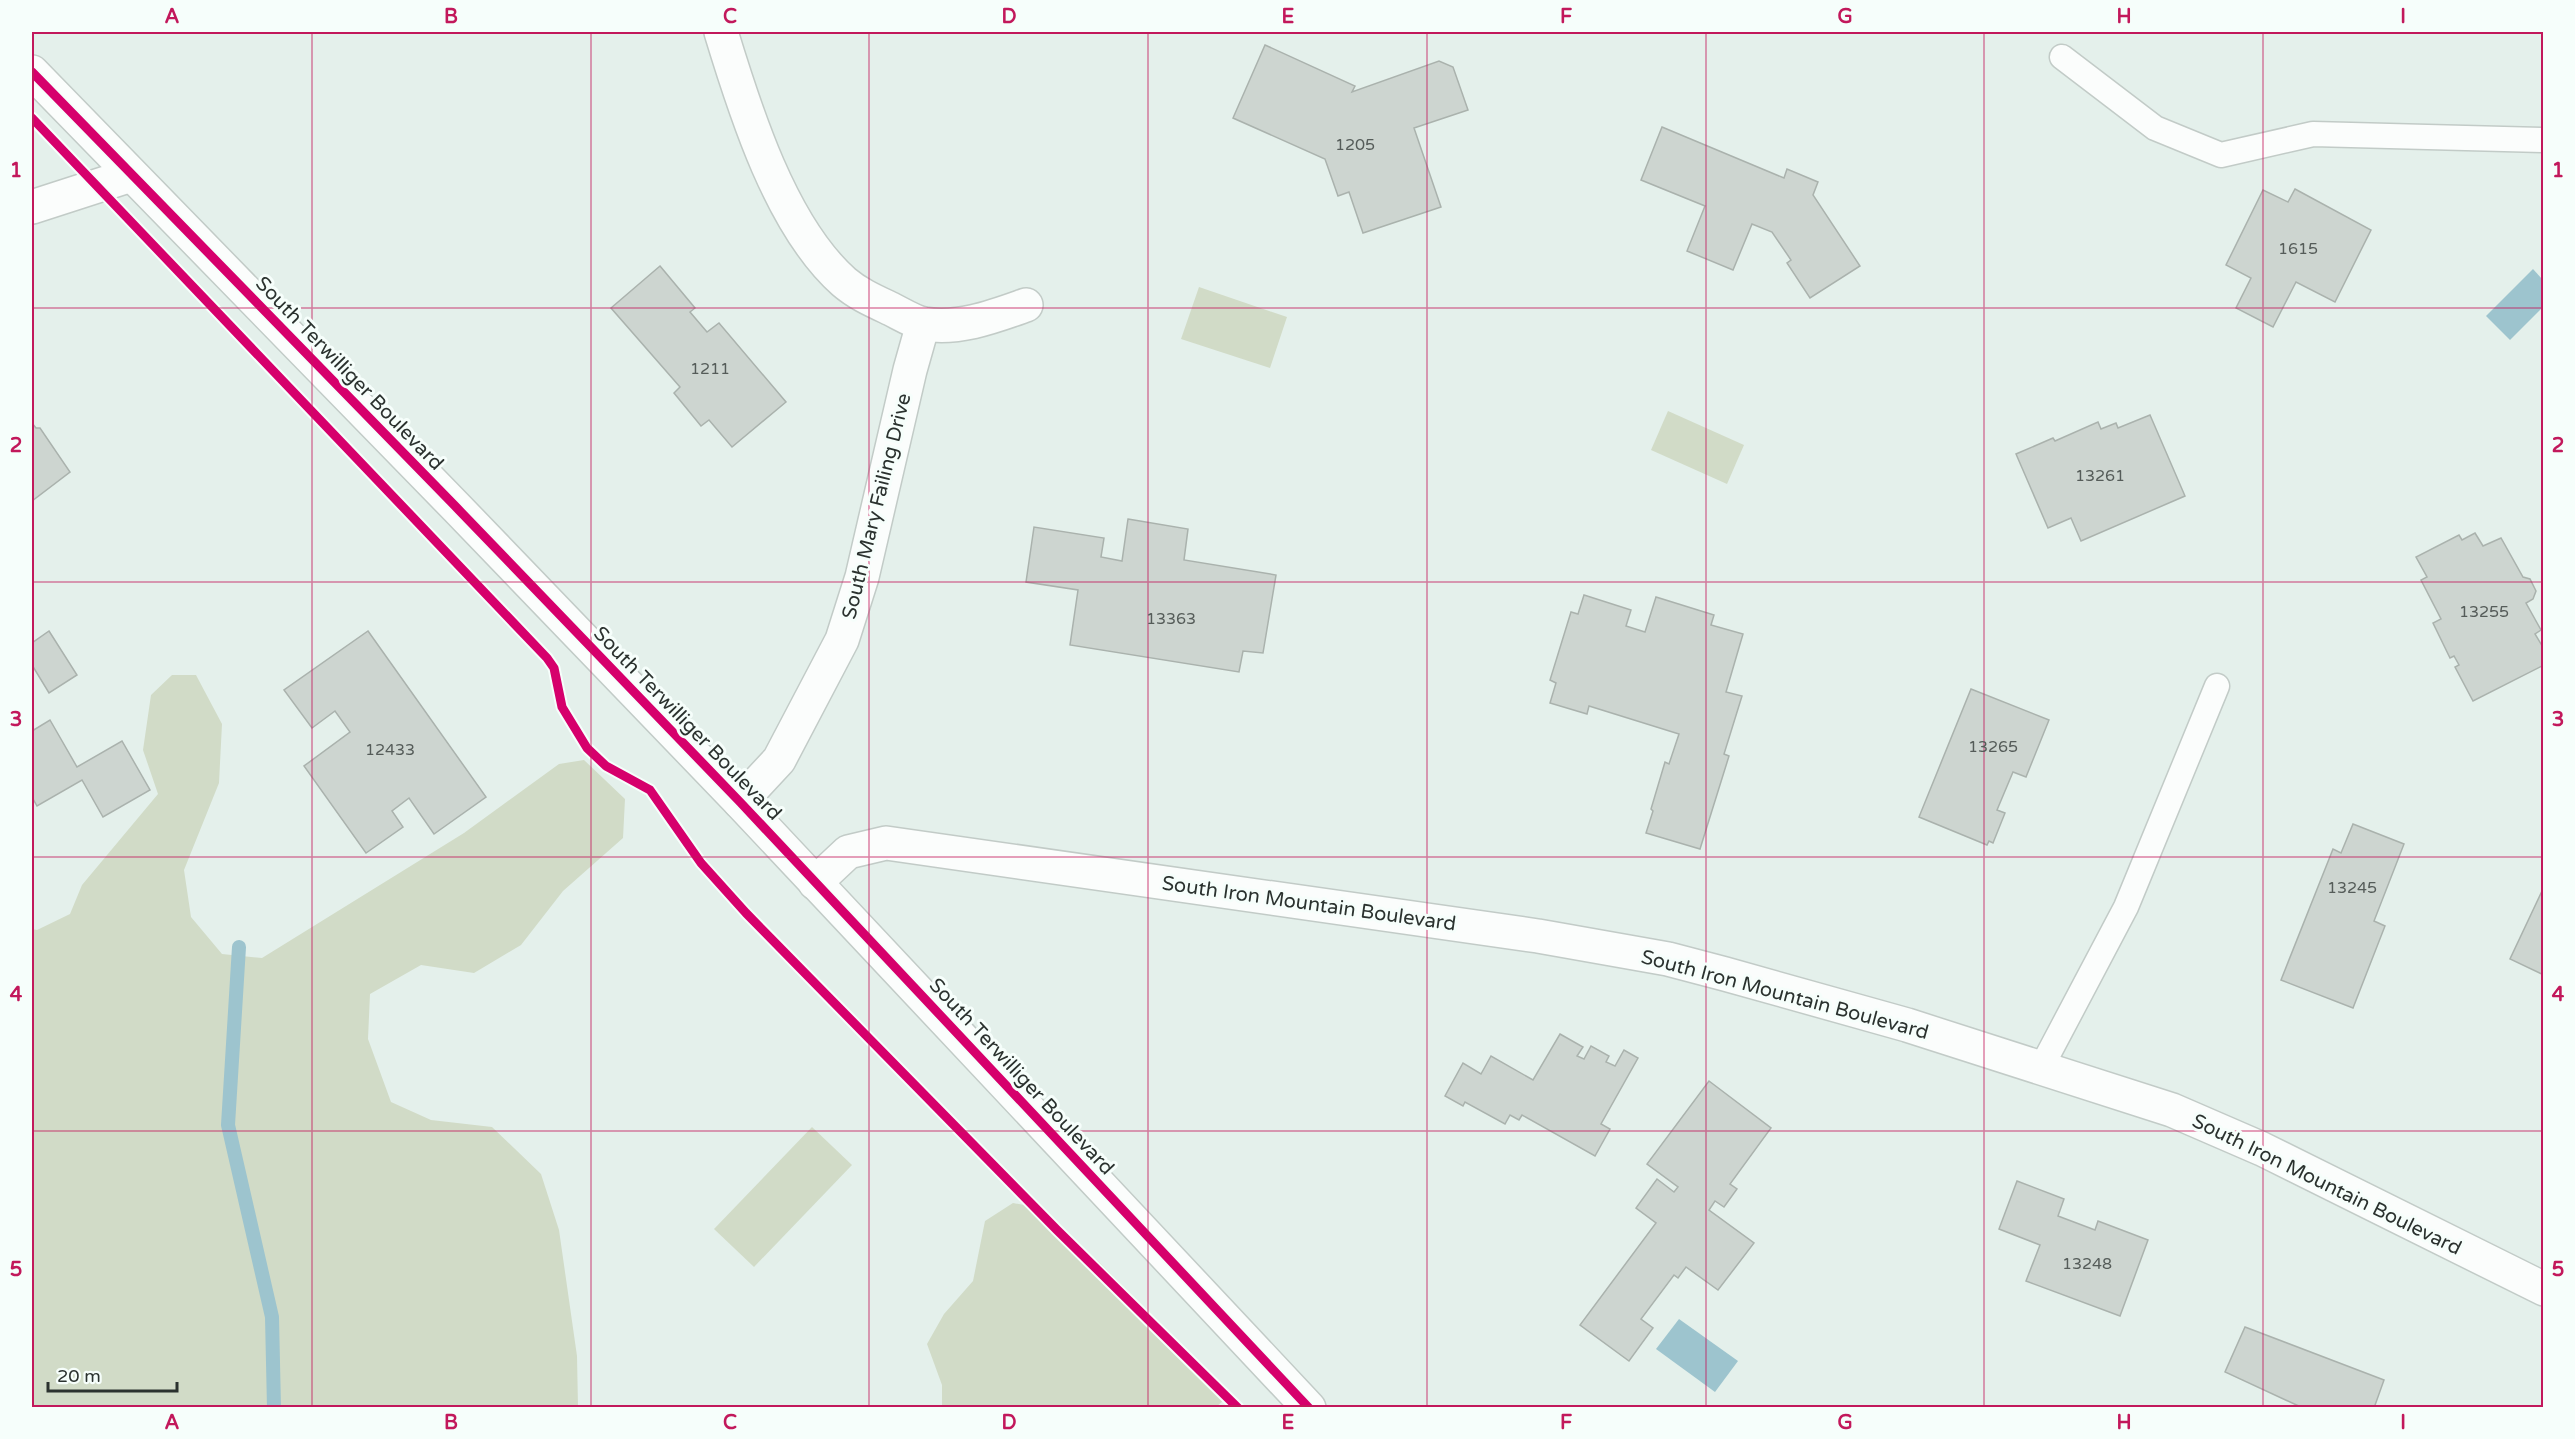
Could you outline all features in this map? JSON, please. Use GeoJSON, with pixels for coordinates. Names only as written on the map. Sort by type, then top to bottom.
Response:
{"type":"FeatureCollection","features":[{"type":"Feature","properties":{"kind":"street"},"geometry":{"type":"LineString","coordinates":[[721,32],[736,83],[778,189],[809,242],[828,266],[861,295],[923,324],[982,320],[1026,305]]}},
{"type":"Feature","properties":{"kind":"street","name":"South Terwilliger Boulevard"},"geometry":{"type":"LineString","coordinates":[[32,72],[457,507],[740,802],[1309,1407]]}},
{"type":"Feature","properties":{"kind":"street"},"geometry":{"type":"LineString","coordinates":[[32,207],[131,175]]}},
{"type":"Feature","properties":{"kind":"street","name":"South Mary Failing Drive"},"geometry":{"type":"LineString","coordinates":[[740,802],[779,760],[842,640],[862,577],[910,370],[923,324]]}},
{"type":"Feature","properties":{"kind":"street","name":"South Iron Mountain Boulevard"},"geometry":{"type":"LineString","coordinates":[[815,883],[848,852],[886,843],[1420,918],[1668,959],[1833,1003],[2113,1089],[2219,1129],[2544,1289]]}},
{"type":"Feature","properties":{"kind":"lane"},"geometry":{"type":"LineString","coordinates":[[2062,57],[2156,128],[2221,155],[2313,134],[2544,140]]}},
{"type":"Feature","properties":{"kind":"lane"},"geometry":{"type":"LineString","coordinates":[[2040,1068],[2126,907],[2217,686]]}},
{"type":"Feature","properties":{"kind":"green space"},"geometry":{"type":"Polygon","coordinates":[[[1199,287],[1287,317],[1270,368],[1181,339],[1199,287]]]}},
{"type":"Feature","properties":{"kind":"green space"},"geometry":{"type":"Polygon","coordinates":[[[1668,411],[1744,445],[1727,484],[1651,450],[1668,411]]]}},
{"type":"Feature","properties":{"kind":"green space"},"geometry":{"type":"Polygon","coordinates":[[[172,675],[196,675],[222,724],[219,783],[184,870],[191,917],[222,954],[262,958],[464,833],[559,764],[584,760],[625,799],[623,838],[563,891],[521,945],[474,973],[421,965],[370,994],[368,1039],[391,1102],[431,1120],[492,1127],[541,1174],[559,1230],[577,1356],[578,1407],[32,1407],[32,929],[37,930],[70,914],[82,885],[158,794],[143,750],[151,695],[172,675]]]}},
{"type":"Feature","properties":{"kind":"green space"},"geometry":{"type":"Polygon","coordinates":[[[812,1127],[852,1165],[754,1267],[714,1229],[812,1127]]]}},
{"type":"Feature","properties":{"kind":"green space"},"geometry":{"type":"Polygon","coordinates":[[[1013,1203],[1030,1206],[1098,1261],[1221,1383],[1224,1400],[1215,1408],[942,1407],[942,1385],[927,1344],[944,1314],[973,1281],[985,1221],[1013,1203]]]}},
{"type":"Feature","properties":{"kind":"water"},"geometry":{"type":"Polygon","coordinates":[[[2533,269],[2543,280],[2543,307],[2510,340],[2486,316],[2533,269]]]}},
{"type":"Feature","properties":{"kind":"water"},"geometry":{"type":"Polygon","coordinates":[[[1679,1319],[1738,1361],[1715,1392],[1656,1349],[1679,1319]]]}},
{"type":"Feature","properties":{"kind":"building"},"geometry":{"type":"Polygon","coordinates":[[[1265,45],[1355,86],[1352,92],[1439,61],[1453,67],[1468,110],[1414,128],[1441,207],[1363,233],[1349,192],[1338,196],[1325,159],[1233,118],[1265,45]]]}},
{"type":"Feature","properties":{"kind":"building"},"geometry":{"type":"Polygon","coordinates":[[[1662,127],[1784,178],[1787,169],[1818,182],[1813,195],[1860,266],[1810,298],[1787,263],[1791,260],[1772,232],[1752,224],[1733,270],[1687,251],[1705,206],[1641,180],[1662,127]]]}},
{"type":"Feature","properties":{"kind":"building"},"geometry":{"type":"Polygon","coordinates":[[[2295,189],[2371,230],[2335,302],[2296,282],[2273,327],[2236,308],[2251,278],[2226,265],[2263,190],[2288,202],[2295,189]]]}},
{"type":"Feature","properties":{"kind":"building"},"geometry":{"type":"Polygon","coordinates":[[[660,266],[695,308],[690,312],[707,332],[719,323],[786,402],[732,447],[709,420],[701,426],[674,393],[680,387],[611,308],[660,266]]]}},
{"type":"Feature","properties":{"kind":"building"},"geometry":{"type":"Polygon","coordinates":[[[2150,415],[2185,496],[2081,541],[2071,518],[2048,528],[2016,454],[2053,438],[2055,441],[2098,422],[2101,429],[2116,423],[2118,428],[2150,415]]]}},
{"type":"Feature","properties":{"kind":"building"},"geometry":{"type":"Polygon","coordinates":[[[32,423],[36,428],[40,428],[70,472],[32,501],[32,423]]]}},
{"type":"Feature","properties":{"kind":"building"},"geometry":{"type":"Polygon","coordinates":[[[1128,519],[1188,529],[1184,560],[1276,575],[1263,653],[1243,651],[1239,672],[1070,645],[1078,590],[1026,582],[1034,527],[1104,538],[1101,557],[1122,561],[1128,519]]]}},
{"type":"Feature","properties":{"kind":"building"},"geometry":{"type":"Polygon","coordinates":[[[2475,533],[2483,546],[2501,538],[2523,577],[2530,579],[2536,591],[2533,599],[2526,603],[2541,630],[2535,634],[2544,649],[2544,665],[2473,701],[2455,667],[2459,665],[2454,656],[2450,658],[2433,623],[2441,619],[2421,580],[2427,577],[2416,557],[2459,535],[2462,540],[2475,533]]]}},
{"type":"Feature","properties":{"kind":"building"},"geometry":{"type":"Polygon","coordinates":[[[1584,595],[1631,610],[1626,626],[1645,632],[1656,597],[1714,615],[1711,625],[1743,634],[1726,692],[1742,696],[1724,754],[1729,756],[1700,849],[1646,833],[1665,762],[1669,764],[1679,734],[1589,706],[1587,714],[1550,703],[1556,683],[1550,680],[1571,612],[1578,614],[1584,595]]]}},
{"type":"Feature","properties":{"kind":"building"},"geometry":{"type":"Polygon","coordinates":[[[49,631],[77,675],[49,693],[32,665],[32,643],[49,631]]]}},
{"type":"Feature","properties":{"kind":"building"},"geometry":{"type":"Polygon","coordinates":[[[368,631],[486,797],[434,834],[409,798],[392,811],[403,827],[366,853],[304,766],[350,732],[335,711],[312,728],[284,690],[368,631]]]}},
{"type":"Feature","properties":{"kind":"building"},"geometry":{"type":"Polygon","coordinates":[[[1971,689],[2049,720],[2026,777],[2013,772],[1997,810],[2005,813],[1993,843],[1989,841],[1987,845],[1919,817],[1971,689]]]}},
{"type":"Feature","properties":{"kind":"building"},"geometry":{"type":"Polygon","coordinates":[[[50,720],[77,767],[122,741],[150,790],[103,817],[82,780],[37,806],[32,797],[32,731],[50,720]]]}},
{"type":"Feature","properties":{"kind":"building"},"geometry":{"type":"Polygon","coordinates":[[[2353,824],[2404,844],[2374,921],[2385,926],[2353,1008],[2281,980],[2333,849],[2341,853],[2353,824]]]}},
{"type":"Feature","properties":{"kind":"building"},"geometry":{"type":"Polygon","coordinates":[[[2542,891],[2544,892],[2544,975],[2510,959],[2542,891]]]}},
{"type":"Feature","properties":{"kind":"building"},"geometry":{"type":"Polygon","coordinates":[[[1560,1034],[1583,1047],[1577,1056],[1584,1059],[1591,1046],[1609,1056],[1606,1062],[1615,1066],[1624,1050],[1638,1058],[1601,1124],[1610,1129],[1595,1156],[1522,1115],[1519,1120],[1510,1115],[1505,1124],[1465,1102],[1463,1106],[1445,1096],[1463,1063],[1481,1074],[1491,1056],[1533,1080],[1560,1034]]]}},
{"type":"Feature","properties":{"kind":"building"},"geometry":{"type":"Polygon","coordinates":[[[1709,1081],[1771,1128],[1730,1184],[1737,1189],[1724,1207],[1715,1201],[1709,1210],[1754,1243],[1718,1290],[1686,1267],[1678,1278],[1674,1275],[1641,1319],[1653,1328],[1629,1361],[1580,1325],[1656,1223],[1636,1208],[1657,1179],[1674,1192],[1678,1187],[1647,1164],[1709,1081]]]}},
{"type":"Feature","properties":{"kind":"building"},"geometry":{"type":"Polygon","coordinates":[[[2017,1181],[2064,1199],[2058,1216],[2095,1230],[2098,1221],[2148,1240],[2120,1316],[2026,1281],[2040,1245],[1999,1229],[2017,1181]]]}},
{"type":"Feature","properties":{"kind":"building"},"geometry":{"type":"Polygon","coordinates":[[[2245,1327],[2384,1380],[2374,1408],[2303,1408],[2225,1372],[2245,1327]]]}},
{"type":"Feature","properties":{"kind":"waterway"},"geometry":{"type":"LineString","coordinates":[[239,947],[228,1125],[272,1317],[274,1408]]}},
{"type":"Feature","properties":{"kind":"cycle path"},"geometry":{"type":"LineString","coordinates":[[32,72],[740,802],[1309,1408]]}},
{"type":"Feature","properties":{"kind":"cycle path"},"geometry":{"type":"LineString","coordinates":[[32,118],[547,658],[554,668],[562,707],[587,748],[606,766],[650,790],[701,863],[746,913],[1057,1230],[1238,1408]]}}]}
